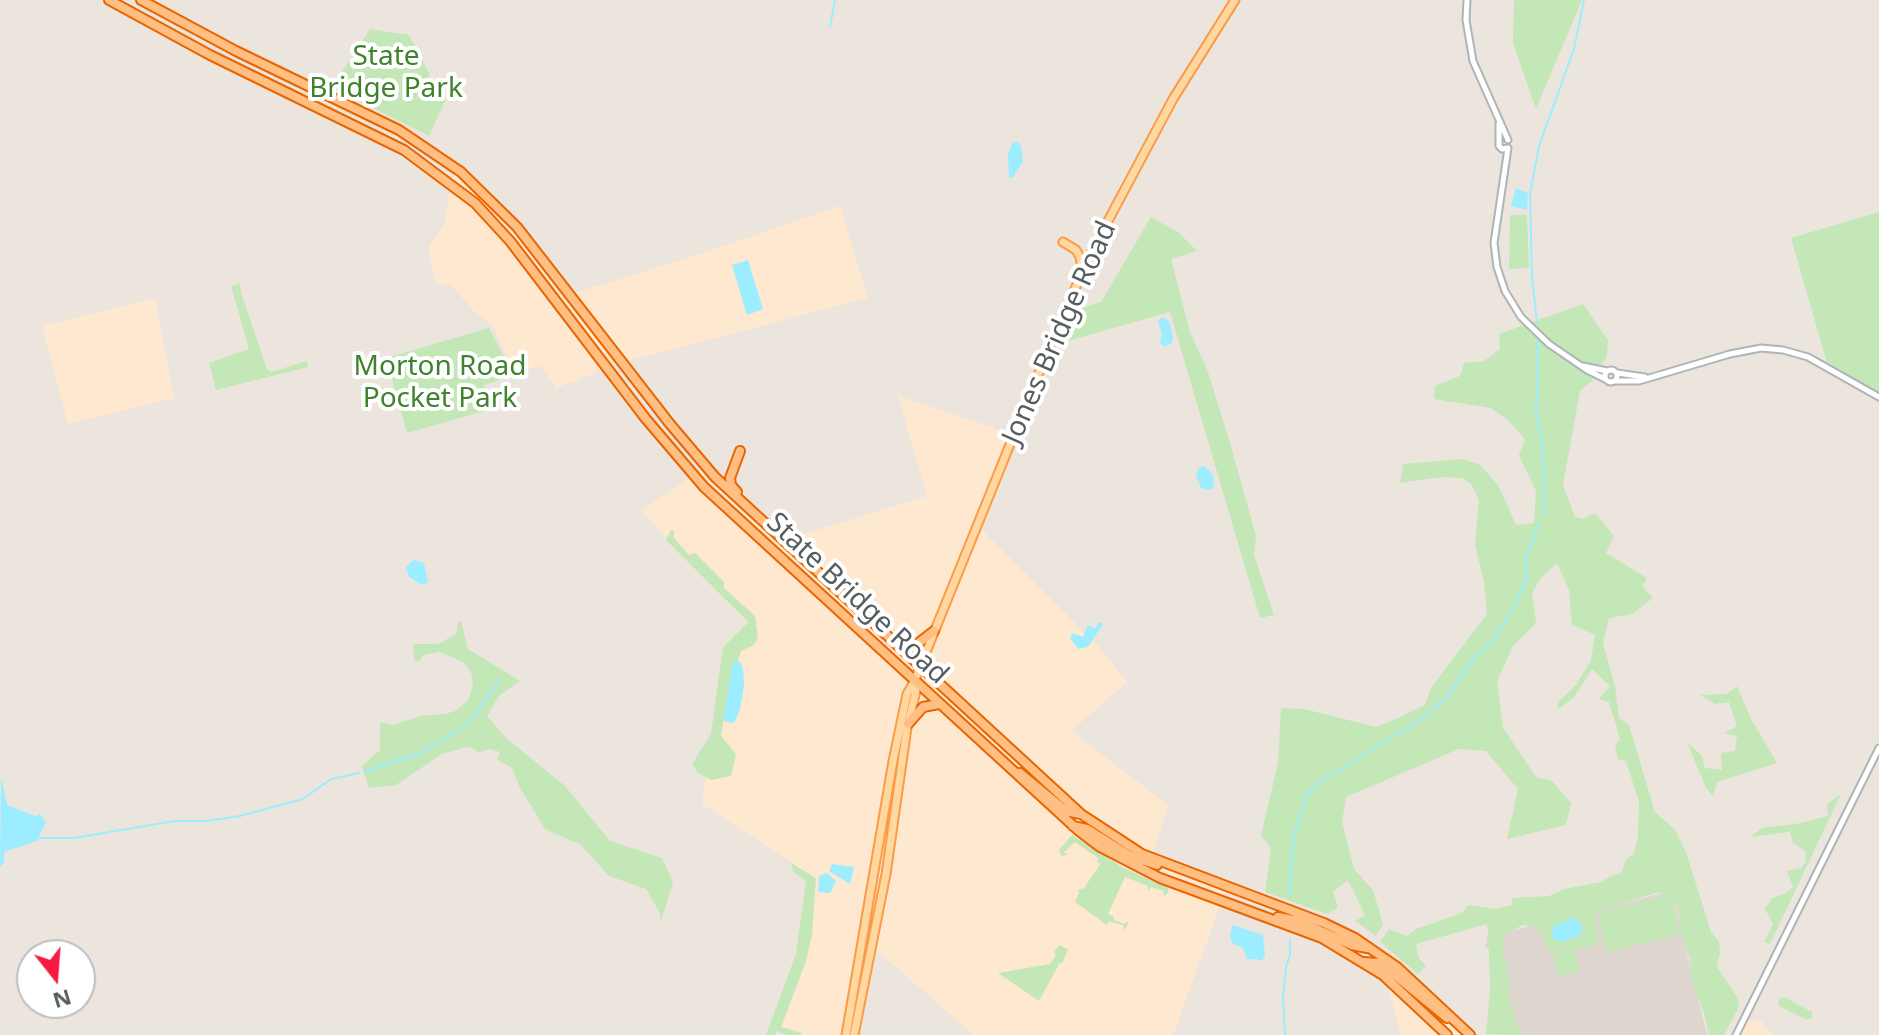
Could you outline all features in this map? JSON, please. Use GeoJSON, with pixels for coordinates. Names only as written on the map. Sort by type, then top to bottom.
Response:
{"type":"FeatureCollection","features":[{"type":"Feature","properties":{"kind":"highway","name":"State Bridge Road"},"geometry":{"type":"LineString","coordinates":[[109,0],[171,35],[404,150],[475,203],[510,241],[646,419],[704,487],[914,682],[1100,847],[1160,878],[1322,938],[1383,975],[1447,1035]]}},
{"type":"Feature","properties":{"kind":"highway","name":"State Bridge Road"},"geometry":{"type":"LineString","coordinates":[[141,0],[236,51],[399,130],[461,172],[517,227],[715,477],[1081,814],[1142,854],[1324,923],[1372,949],[1397,967],[1470,1035]]}},
{"type":"Feature","properties":{"kind":"highway","name":"State Bridge Road"},"geometry":{"type":"LineString","coordinates":[[309,103],[313,109],[352,131]]}},
{"type":"Feature","properties":{"kind":"highway","name":"State Bridge Road"},"geometry":{"type":"LineString","coordinates":[[740,451],[730,478],[731,485],[759,513],[763,522]]}},
{"type":"Feature","properties":{"kind":"highway"},"geometry":{"type":"LineString","coordinates":[[895,644],[912,648],[934,631]]}},
{"type":"Feature","properties":{"kind":"highway"},"geometry":{"type":"LineString","coordinates":[[914,682],[930,676]]}},
{"type":"Feature","properties":{"kind":"highway"},"geometry":{"type":"LineString","coordinates":[[908,724],[923,707],[939,704]]}},
{"type":"Feature","properties":{"kind":"highway"},"geometry":{"type":"LineString","coordinates":[[998,758],[1039,786],[1066,811],[1081,814]]}},
{"type":"Feature","properties":{"kind":"highway"},"geometry":{"type":"LineString","coordinates":[[1072,825],[1087,829],[1138,860],[1180,870]]}},
{"type":"Feature","properties":{"kind":"highway"},"geometry":{"type":"LineString","coordinates":[[1261,915],[1298,921],[1352,945],[1372,949]]}},
{"type":"Feature","properties":{"kind":"highway"},"geometry":{"type":"LineString","coordinates":[[1363,962],[1385,967],[1429,1005],[1462,1027]]}},
{"type":"Feature","properties":{"kind":"main road","name":"Jones Bridge Road"},"geometry":{"type":"LineString","coordinates":[[846,1035],[907,694],[1083,272],[1173,99],[1235,0]]}},
{"type":"Feature","properties":{"kind":"main road"},"geometry":{"type":"LineString","coordinates":[[1063,242],[1076,250],[1083,272]]}},
{"type":"Feature","properties":{"kind":"main road","name":"Jones Bridge Road"},"geometry":{"type":"LineString","coordinates":[[854,1035],[916,691],[914,682]]}},
{"type":"Feature","properties":{"kind":"main road"},"geometry":{"type":"LineString","coordinates":[[890,779],[893,797],[889,819],[892,827]]}},
{"type":"Feature","properties":{"kind":"main road"},"geometry":{"type":"LineString","coordinates":[[882,891],[880,864],[885,836],[883,825]]}},
{"type":"Feature","properties":{"kind":"street"},"geometry":{"type":"LineString","coordinates":[[1467,0],[1466,20],[1473,61],[1508,140]]}},
{"type":"Feature","properties":{"kind":"street"},"geometry":{"type":"LineString","coordinates":[[1498,120],[1505,160],[1494,243],[1500,279],[1521,317],[1549,344],[1610,383],[1639,381],[1744,351],[1772,349],[1808,357],[1879,397]]}},
{"type":"Feature","properties":{"kind":"street"},"geometry":{"type":"LineString","coordinates":[[1500,140],[1508,140]]}},
{"type":"Feature","properties":{"kind":"street"},"geometry":{"type":"LineString","coordinates":[[1504,148],[1508,140]]}},
{"type":"Feature","properties":{"kind":"street"},"geometry":{"type":"LineString","coordinates":[[1582,365],[1650,378]]}},
{"type":"Feature","properties":{"kind":"street"},"geometry":{"type":"LineString","coordinates":[[1605,379],[1607,371]]}},
{"type":"Feature","properties":{"kind":"street"},"geometry":{"type":"LineString","coordinates":[[1616,381],[1617,373]]}},
{"type":"Feature","properties":{"kind":"street"},"geometry":{"type":"LineString","coordinates":[[1736,1035],[1879,748]]}},
{"type":"Feature","properties":{"kind":"shaded area"},"geometry":{"type":"Polygon","coordinates":[[[455,165],[487,193],[572,294],[840,206],[868,298],[620,363],[556,388],[540,365],[515,375],[494,328],[452,286],[436,284],[428,249],[445,221],[455,165]]]}},
{"type":"Feature","properties":{"kind":"shaded area"},"geometry":{"type":"Polygon","coordinates":[[[155,298],[174,398],[68,424],[42,326],[155,298]]]}},
{"type":"Feature","properties":{"kind":"shaded area"},"geometry":{"type":"Polygon","coordinates":[[[898,396],[1018,436],[982,530],[1100,648],[1127,682],[1071,731],[1169,806],[1151,857],[1226,889],[1173,1035],[974,1035],[873,947],[852,1035],[802,1035],[781,1027],[806,961],[815,878],[702,804],[723,646],[747,622],[641,511],[708,466],[781,541],[927,496],[898,396]]]}},
{"type":"Feature","properties":{"kind":"shaded area"},"geometry":{"type":"Polygon","coordinates":[[[1672,891],[1707,1035],[1515,1035],[1486,937],[1672,891]]]}},
{"type":"Feature","properties":{"kind":"shaded area"},"geometry":{"type":"Polygon","coordinates":[[[1377,945],[1407,976],[1465,1035],[1401,1035],[1377,945]]]}},
{"type":"Feature","properties":{"kind":"shaded area"},"geometry":{"type":"Polygon","coordinates":[[[1746,1020],[1762,1021],[1773,1035],[1739,1035],[1746,1020]]]}},
{"type":"Feature","properties":{"kind":"green space"},"geometry":{"type":"Polygon","coordinates":[[[1514,0],[1582,0],[1536,109],[1513,43],[1514,0]]]}},
{"type":"Feature","properties":{"kind":"green space","name":"State Bridge Park"},"geometry":{"type":"Polygon","coordinates":[[[370,29],[409,35],[429,73],[428,81],[446,99],[429,136],[332,87],[370,29]]]}},
{"type":"Feature","properties":{"kind":"green space"},"geometry":{"type":"Polygon","coordinates":[[[1879,212],[1879,393],[1827,363],[1791,238],[1879,212]]]}},
{"type":"Feature","properties":{"kind":"green space"},"geometry":{"type":"Polygon","coordinates":[[[1510,215],[1527,215],[1529,268],[1509,269],[1510,215]]]}},
{"type":"Feature","properties":{"kind":"green space"},"geometry":{"type":"Polygon","coordinates":[[[1151,217],[1178,232],[1197,251],[1171,259],[1190,332],[1208,372],[1230,443],[1256,536],[1254,555],[1274,615],[1260,618],[1170,312],[1064,342],[1082,308],[1101,302],[1151,217]]]}},
{"type":"Feature","properties":{"kind":"green space"},"geometry":{"type":"Polygon","coordinates":[[[240,284],[267,369],[271,372],[307,361],[308,367],[216,390],[209,363],[249,349],[231,286],[240,284]]]}},
{"type":"Feature","properties":{"kind":"green space"},"geometry":{"type":"Polygon","coordinates":[[[1583,304],[1608,340],[1607,356],[1593,380],[1580,391],[1563,485],[1575,517],[1583,519],[1595,513],[1614,536],[1606,553],[1647,578],[1642,586],[1653,598],[1632,614],[1609,618],[1603,644],[1615,686],[1619,718],[1629,725],[1655,812],[1675,830],[1686,852],[1711,932],[1719,942],[1717,967],[1737,997],[1739,1007],[1724,1035],[1709,1035],[1692,982],[1690,959],[1672,898],[1679,935],[1607,952],[1598,913],[1668,895],[1656,893],[1594,912],[1599,941],[1594,945],[1558,953],[1548,951],[1542,934],[1535,927],[1523,925],[1505,934],[1502,941],[1510,982],[1509,996],[1523,1035],[1486,1034],[1490,990],[1489,950],[1484,944],[1489,943],[1487,924],[1416,944],[1418,957],[1426,966],[1418,974],[1380,942],[1389,929],[1407,936],[1416,929],[1462,913],[1468,905],[1496,909],[1512,905],[1512,898],[1549,896],[1564,889],[1601,882],[1621,874],[1627,858],[1634,854],[1639,802],[1626,761],[1618,759],[1615,746],[1620,739],[1609,702],[1599,699],[1610,686],[1592,669],[1574,697],[1557,710],[1558,702],[1576,685],[1591,660],[1595,635],[1572,625],[1569,590],[1557,563],[1540,579],[1532,593],[1536,623],[1513,646],[1497,681],[1503,728],[1537,778],[1551,780],[1571,803],[1566,825],[1507,839],[1518,789],[1486,751],[1459,749],[1346,797],[1342,822],[1354,869],[1373,890],[1383,924],[1376,936],[1355,921],[1365,915],[1348,880],[1333,892],[1338,908],[1327,914],[1265,892],[1271,848],[1261,835],[1278,763],[1281,708],[1304,709],[1376,727],[1400,717],[1425,705],[1431,688],[1487,614],[1484,581],[1475,545],[1479,500],[1471,484],[1462,478],[1442,477],[1400,483],[1403,464],[1463,459],[1480,465],[1498,485],[1516,525],[1534,523],[1536,491],[1519,455],[1525,440],[1509,421],[1491,408],[1434,399],[1435,386],[1460,376],[1464,363],[1484,361],[1500,349],[1499,334],[1583,304]]]}},
{"type":"Feature","properties":{"kind":"green space","name":"Morton Road Pocket Park"},"geometry":{"type":"Polygon","coordinates":[[[489,328],[514,375],[484,385],[492,409],[407,433],[386,358],[489,328]]]}},
{"type":"Feature","properties":{"kind":"green space"},"geometry":{"type":"Polygon","coordinates":[[[671,530],[689,555],[695,553],[724,582],[724,588],[755,616],[758,639],[741,651],[738,660],[733,663],[721,736],[736,754],[731,776],[711,780],[698,773],[692,764],[711,734],[723,647],[748,622],[666,540],[671,530]]]}},
{"type":"Feature","properties":{"kind":"green space"},"geometry":{"type":"Polygon","coordinates":[[[461,621],[468,649],[520,681],[499,696],[487,716],[506,738],[565,786],[610,841],[662,858],[673,882],[661,921],[659,911],[646,889],[609,876],[581,845],[545,829],[520,788],[512,768],[497,760],[500,752],[490,749],[478,753],[467,747],[442,754],[396,785],[369,788],[362,766],[380,750],[380,722],[394,725],[420,716],[445,714],[468,701],[473,685],[471,672],[463,662],[440,652],[423,655],[419,661],[414,661],[413,644],[439,644],[457,633],[458,622],[461,621]]]}},
{"type":"Feature","properties":{"kind":"green space"},"geometry":{"type":"Polygon","coordinates":[[[1737,686],[1751,719],[1777,763],[1717,782],[1713,796],[1706,788],[1687,742],[1702,756],[1705,768],[1722,770],[1721,753],[1735,751],[1737,736],[1724,733],[1737,726],[1729,702],[1715,704],[1700,695],[1727,694],[1737,686]]]}},
{"type":"Feature","properties":{"kind":"green space"},"geometry":{"type":"Polygon","coordinates":[[[1841,794],[1770,944],[1764,942],[1773,924],[1765,909],[1772,898],[1793,887],[1787,871],[1801,868],[1806,861],[1805,851],[1793,843],[1790,832],[1751,837],[1762,828],[1828,816],[1827,804],[1841,794]]]}},
{"type":"Feature","properties":{"kind":"green space"},"geometry":{"type":"Polygon","coordinates":[[[1072,835],[1122,867],[1168,888],[1168,893],[1164,896],[1163,891],[1151,887],[1148,891],[1148,886],[1125,877],[1108,914],[1114,920],[1124,924],[1127,921],[1128,924],[1124,931],[1124,926],[1109,921],[1107,925],[1075,902],[1078,890],[1084,888],[1101,863],[1097,863],[1098,858],[1075,842],[1064,852],[1068,855],[1061,856],[1059,850],[1072,835]]]}},
{"type":"Feature","properties":{"kind":"green space"},"geometry":{"type":"Polygon","coordinates":[[[791,863],[816,878],[812,935],[806,961],[781,1027],[802,1035],[776,1031],[775,1035],[766,1035],[796,954],[806,882],[793,871],[791,863]]]}},
{"type":"Feature","properties":{"kind":"green space"},"geometry":{"type":"Polygon","coordinates":[[[1059,945],[1068,949],[1039,1001],[998,973],[1050,964],[1059,945]]]}},
{"type":"Feature","properties":{"kind":"green space"},"geometry":{"type":"Polygon","coordinates":[[[1575,950],[1580,972],[1558,976],[1553,955],[1575,950]]]}},
{"type":"Feature","properties":{"kind":"green space"},"geometry":{"type":"Polygon","coordinates":[[[1784,997],[1812,1012],[1812,1018],[1807,1020],[1779,1006],[1778,1000],[1784,997]]]}},
{"type":"Feature","properties":{"kind":"water"},"geometry":{"type":"Polygon","coordinates":[[[1013,142],[1021,146],[1023,162],[1009,178],[1008,154],[1013,142]]]}},
{"type":"Feature","properties":{"kind":"water"},"geometry":{"type":"Polygon","coordinates":[[[1516,188],[1528,193],[1527,210],[1511,206],[1516,188]]]}},
{"type":"Feature","properties":{"kind":"water"},"geometry":{"type":"Polygon","coordinates":[[[748,260],[763,309],[747,315],[732,265],[748,260]]]}},
{"type":"Feature","properties":{"kind":"water"},"geometry":{"type":"Polygon","coordinates":[[[1162,317],[1169,321],[1173,337],[1172,343],[1164,347],[1160,343],[1162,333],[1158,322],[1162,317]]]}},
{"type":"Feature","properties":{"kind":"water"},"geometry":{"type":"Polygon","coordinates":[[[1204,466],[1214,479],[1213,488],[1208,490],[1201,488],[1196,475],[1199,468],[1204,466]]]}},
{"type":"Feature","properties":{"kind":"water"},"geometry":{"type":"Polygon","coordinates":[[[414,560],[424,563],[428,582],[422,585],[409,577],[406,567],[414,560]]]}},
{"type":"Feature","properties":{"kind":"water"},"geometry":{"type":"Polygon","coordinates":[[[1099,622],[1103,624],[1088,647],[1078,649],[1070,638],[1073,633],[1083,637],[1088,625],[1095,629],[1099,622]]]}},
{"type":"Feature","properties":{"kind":"water"},"geometry":{"type":"Polygon","coordinates":[[[738,660],[743,668],[744,685],[740,710],[734,723],[723,721],[733,663],[738,660]]]}},
{"type":"Feature","properties":{"kind":"water"},"geometry":{"type":"Polygon","coordinates":[[[1,777],[7,805],[35,816],[40,814],[46,822],[37,841],[4,852],[4,863],[0,867],[1,777]]]}},
{"type":"Feature","properties":{"kind":"water"},"geometry":{"type":"Polygon","coordinates":[[[832,864],[854,867],[850,884],[829,871],[832,864]]]}},
{"type":"Feature","properties":{"kind":"water"},"geometry":{"type":"Polygon","coordinates":[[[827,873],[836,881],[830,893],[818,892],[819,876],[827,873]]]}},
{"type":"Feature","properties":{"kind":"water"},"geometry":{"type":"Polygon","coordinates":[[[1574,918],[1583,926],[1580,935],[1562,942],[1553,938],[1551,933],[1554,926],[1574,918]]]}},
{"type":"Feature","properties":{"kind":"water"},"geometry":{"type":"Polygon","coordinates":[[[1233,925],[1263,935],[1265,956],[1262,960],[1247,959],[1243,948],[1232,943],[1230,933],[1233,925]]]}},
{"type":"Feature","properties":{"kind":"waterway"},"geometry":{"type":"LineString","coordinates":[[830,27],[835,0]]}},
{"type":"Feature","properties":{"kind":"waterway"},"geometry":{"type":"LineString","coordinates":[[1537,322],[1532,277],[1530,194],[1539,146],[1574,49],[1584,0]]}},
{"type":"Feature","properties":{"kind":"waterway"},"geometry":{"type":"LineString","coordinates":[[1537,340],[1536,410],[1543,448],[1544,515]]}},
{"type":"Feature","properties":{"kind":"waterway"},"geometry":{"type":"LineString","coordinates":[[1289,895],[1294,835],[1307,795],[1317,784],[1423,718],[1447,697],[1474,658],[1493,640],[1515,606],[1527,577],[1526,557],[1539,523]]}},
{"type":"Feature","properties":{"kind":"waterway"},"geometry":{"type":"LineString","coordinates":[[364,772],[420,753],[468,724],[499,681]]}},
{"type":"Feature","properties":{"kind":"waterway"},"geometry":{"type":"LineString","coordinates":[[39,838],[74,838],[175,821],[240,816],[303,799],[331,779],[359,773]]}},
{"type":"Feature","properties":{"kind":"waterway"},"geometry":{"type":"LineString","coordinates":[[1285,1035],[1283,997],[1290,939]]}}]}
